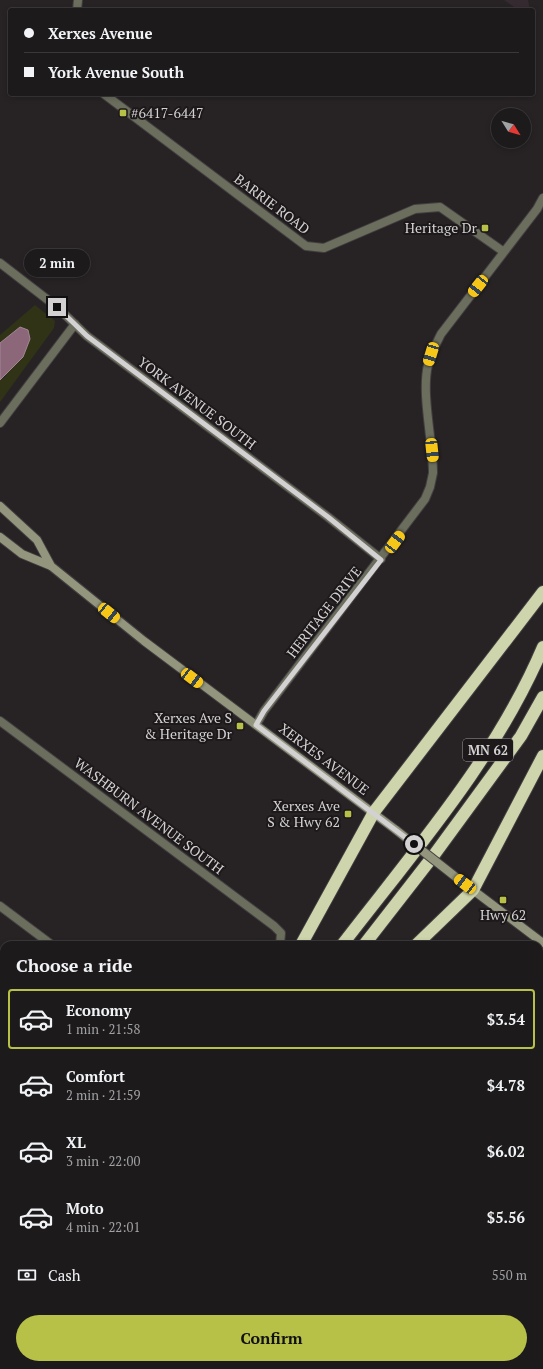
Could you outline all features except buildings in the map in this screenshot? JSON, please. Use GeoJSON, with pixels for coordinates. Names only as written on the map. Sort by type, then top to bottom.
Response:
{"type":"FeatureCollection","features":[{"type":"Feature","properties":{"kind":"highway"},"geometry":{"type":"LineString","coordinates":[[303,941],[374,812],[543,592]]}},
{"type":"Feature","properties":{"kind":"highway","name":"MN 62"},"geometry":{"type":"LineString","coordinates":[[345,941],[466,783],[494,742],[518,700],[543,647]]}},
{"type":"Feature","properties":{"kind":"highway","name":"MN 62"},"geometry":{"type":"LineString","coordinates":[[367,941],[434,855],[516,742],[543,697]]}},
{"type":"Feature","properties":{"kind":"highway"},"geometry":{"type":"LineString","coordinates":[[420,941],[473,890],[543,756]]}},
{"type":"Feature","properties":{"kind":"street","name":"BARRIE ROAD"},"geometry":{"type":"LineString","coordinates":[[107,96],[306,246],[324,248],[415,209],[440,207],[451,213],[504,252]]}},
{"type":"Feature","properties":{"kind":"street","name":"HERITAGE DRIVE"},"geometry":{"type":"LineString","coordinates":[[256,725],[268,705],[417,512],[430,487],[433,459],[426,384],[428,366],[433,349],[441,334],[538,209],[543,198]]}},
{"type":"Feature","properties":{"kind":"street","name":"YORK AVENUE SOUTH"},"geometry":{"type":"LineString","coordinates":[[0,263],[57,307],[87,336],[328,517],[381,560]]}},
{"type":"Feature","properties":{"kind":"street"},"geometry":{"type":"LineString","coordinates":[[0,423],[75,324]]}},
{"type":"Feature","properties":{"kind":"street","name":"XERXES AVENUE"},"geometry":{"type":"LineString","coordinates":[[0,506],[37,540],[51,566]]}},
{"type":"Feature","properties":{"kind":"street","name":"XERXES AVENUE"},"geometry":{"type":"LineString","coordinates":[[0,537],[22,554],[51,566],[144,641],[374,812],[457,878],[540,941]]}},
{"type":"Feature","properties":{"kind":"street","name":"WASHBURN AVENUE SOUTH"},"geometry":{"type":"LineString","coordinates":[[0,721],[274,926],[281,933],[280,941]]}},
{"type":"Feature","properties":{"kind":"street"},"geometry":{"type":"LineString","coordinates":[[0,906],[47,941]]}},
{"type":"Feature","properties":{"kind":"shaded area"},"geometry":{"type":"Polygon","coordinates":[[[504,0],[528,0],[530,8],[515,8],[504,0]]]}},
{"type":"Feature","properties":{"kind":"shaded area"},"geometry":{"type":"Polygon","coordinates":[[[20,327],[28,330],[30,339],[23,357],[0,380],[0,343],[20,327]]]}},
{"type":"Feature","properties":{"kind":"green space"},"geometry":{"type":"Polygon","coordinates":[[[35,305],[55,321],[54,328],[0,402],[0,380],[5,377],[20,327],[0,343],[0,335],[35,305]]]}},
{"type":"Feature","properties":{"kind":"place","name":"#6417-6447"},"geometry":{"type":"Point","coordinates":[123,113]}},
{"type":"Feature","properties":{"kind":"place","name":"Heritage Dr"},"geometry":{"type":"Point","coordinates":[485,228]}},
{"type":"Feature","properties":{"kind":"place","name":"Xerxes Ave S & Heritage Dr"},"geometry":{"type":"Point","coordinates":[240,726]}},
{"type":"Feature","properties":{"kind":"place","name":"Xerxes Ave S & Hwy 62"},"geometry":{"type":"Point","coordinates":[348,814]}},
{"type":"Feature","properties":{"kind":"place","name":"Hwy 62"},"geometry":{"type":"Point","coordinates":[503,900]}},
{"type":"Feature","properties":{"kind":"route"},"geometry":{"type":"LineString","coordinates":[[57,307],[87,336],[328,517],[381,560],[264,711],[256,725],[374,812],[414,844]]}}]}
